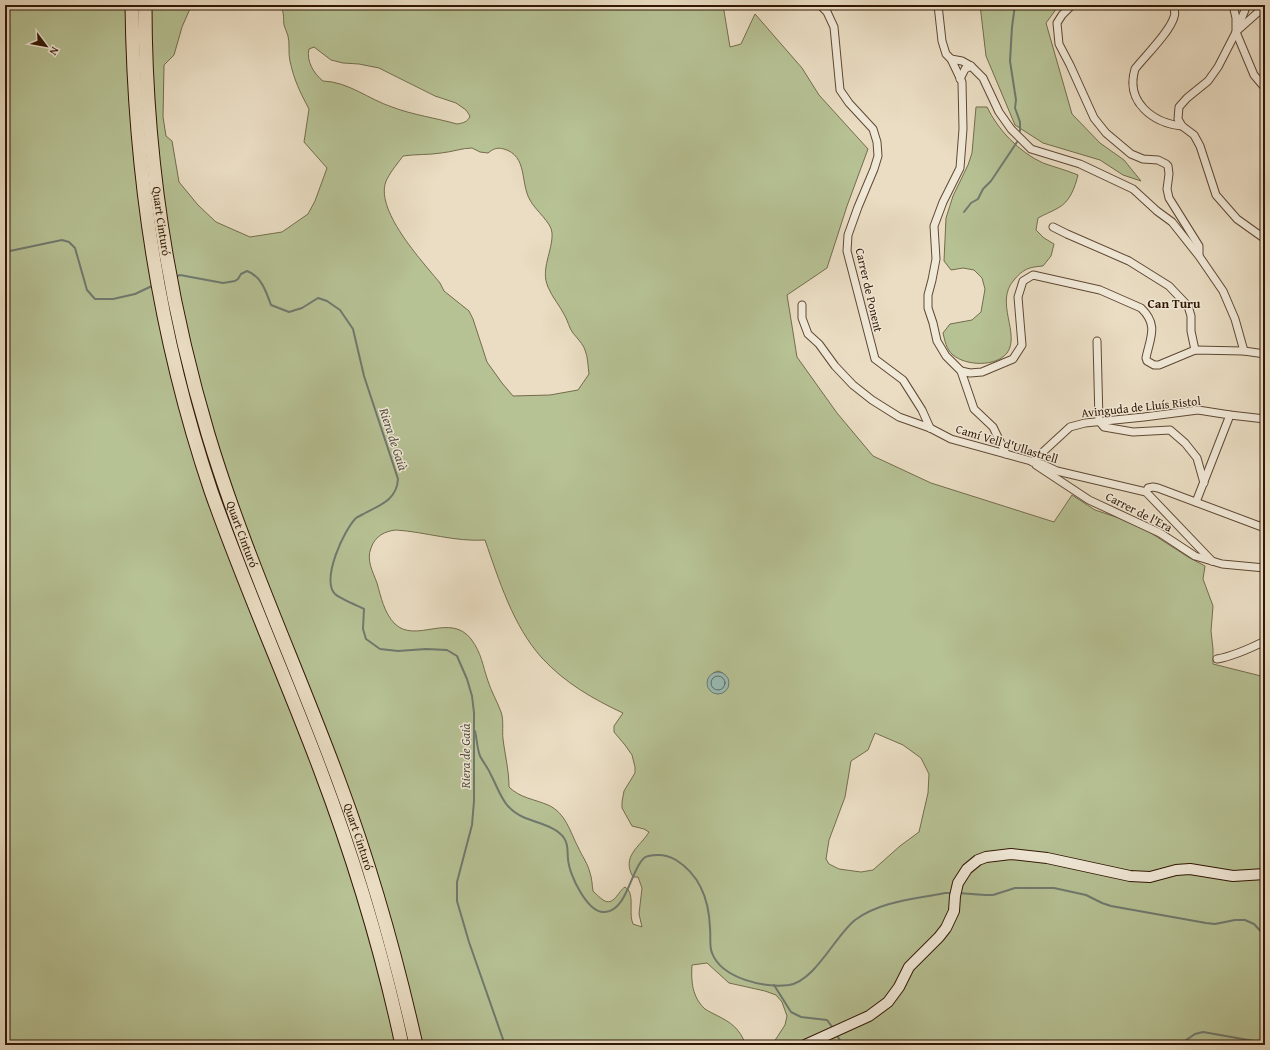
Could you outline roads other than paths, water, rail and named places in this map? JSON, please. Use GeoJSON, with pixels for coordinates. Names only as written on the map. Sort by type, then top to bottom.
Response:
{"type":"FeatureCollection","features":[{"type":"Feature","properties":{"kind":"highway","name":"Quart Cinturó"},"geometry":{"type":"LineString","coordinates":[[132,5],[134,89],[144,193],[155,269],[178,374],[204,466],[239,568],[320,768],[351,857],[379,948],[402,1045]]}},
{"type":"Feature","properties":{"kind":"highway","name":"Quart Cinturó"},"geometry":{"type":"LineString","coordinates":[[146,5],[149,99],[157,191],[172,281],[191,370],[208,435],[232,507],[325,742],[363,847],[395,954],[416,1045]]}},
{"type":"Feature","properties":{"kind":"street","name":"Carrer de Ponent"},"geometry":{"type":"LineString","coordinates":[[820,5],[827,12],[834,27],[840,90],[849,103],[873,129],[877,142],[878,156],[848,235],[847,251],[875,359],[903,380],[922,410],[930,428]]}},
{"type":"Feature","properties":{"kind":"street"},"geometry":{"type":"LineString","coordinates":[[938,5],[942,41],[946,54],[951,59],[962,82],[963,129],[960,168],[943,202],[934,226],[936,259],[928,295],[928,308],[934,323],[937,342],[946,356],[961,370],[970,373],[982,372],[1013,359],[1022,345],[1018,296],[1023,281],[1033,275],[1100,290],[1141,308],[1146,313],[1152,325],[1152,336],[1146,358],[1150,363],[1159,365],[1195,350],[1244,351],[1265,354]]}},
{"type":"Feature","properties":{"kind":"street"},"geometry":{"type":"LineString","coordinates":[[1072,5],[1062,15],[1057,23],[1059,44],[1070,64],[1094,118],[1106,133],[1131,154],[1143,159],[1158,160],[1168,166],[1169,174],[1166,189],[1169,198],[1199,246],[1199,256]]}},
{"type":"Feature","properties":{"kind":"street"},"geometry":{"type":"LineString","coordinates":[[1173,5],[1175,13],[1173,20],[1135,69],[1133,76],[1133,88],[1136,98],[1144,110],[1169,124],[1182,126]]}},
{"type":"Feature","properties":{"kind":"street"},"geometry":{"type":"LineString","coordinates":[[1233,5],[1236,18],[1236,32],[1254,75],[1265,88]]}},
{"type":"Feature","properties":{"kind":"street"},"geometry":{"type":"LineString","coordinates":[[1247,5],[1236,32],[1218,67],[1208,81],[1187,98],[1179,107],[1178,119],[1182,126],[1194,135],[1200,146],[1216,195],[1237,218],[1265,239]]}},
{"type":"Feature","properties":{"kind":"street"},"geometry":{"type":"LineString","coordinates":[[1236,32],[1265,6]]}},
{"type":"Feature","properties":{"kind":"street"},"geometry":{"type":"LineString","coordinates":[[951,59],[962,61],[971,66],[983,78],[999,112],[1011,129],[1031,149],[1080,164],[1133,189],[1157,211],[1172,222],[1199,256],[1223,291],[1235,319],[1244,351]]}},
{"type":"Feature","properties":{"kind":"street"},"geometry":{"type":"LineString","coordinates":[[960,79],[965,69],[971,66]]}},
{"type":"Feature","properties":{"kind":"street"},"geometry":{"type":"LineString","coordinates":[[1052,227],[1129,261],[1170,286],[1188,306],[1191,316],[1191,331],[1195,350]]}},
{"type":"Feature","properties":{"kind":"street","name":"Camí Vell d'Ullastrell"},"geometry":{"type":"LineString","coordinates":[[802,305],[802,318],[808,334],[819,344],[835,366],[853,385],[872,400],[899,417],[930,428],[951,439],[1042,464],[1057,471],[1146,492]]}},
{"type":"Feature","properties":{"kind":"street"},"geometry":{"type":"LineString","coordinates":[[1097,341],[1099,421],[1104,427],[1133,432],[1170,430],[1185,443],[1197,458],[1204,483]]}},
{"type":"Feature","properties":{"kind":"street"},"geometry":{"type":"LineString","coordinates":[[961,370],[974,409],[993,427],[1006,454]]}},
{"type":"Feature","properties":{"kind":"street","name":"Avinguda de Lluís Ristol"},"geometry":{"type":"LineString","coordinates":[[1032,462],[1070,427],[1085,423],[1198,410],[1230,416],[1265,419]]}},
{"type":"Feature","properties":{"kind":"street"},"geometry":{"type":"LineString","coordinates":[[1196,502],[1230,416]]}},
{"type":"Feature","properties":{"kind":"street","name":"Carrer de l'Era"},"geometry":{"type":"LineString","coordinates":[[1032,462],[1089,500],[1160,532],[1195,556],[1222,564],[1265,568]]}},
{"type":"Feature","properties":{"kind":"street"},"geometry":{"type":"LineString","coordinates":[[1212,561],[1146,492],[1148,488],[1153,487],[1262,527],[1265,520]]}},
{"type":"Feature","properties":{"kind":"street"},"geometry":{"type":"LineString","coordinates":[[1217,659],[1230,657],[1265,641]]}},
{"type":"Feature","properties":{"kind":"street"},"geometry":{"type":"LineString","coordinates":[[805,1045],[869,1016],[888,1002],[899,986],[909,967],[946,928],[954,911],[956,890],[962,875],[971,865],[982,859],[997,855],[1011,854],[1047,858],[1140,877],[1161,875],[1176,870],[1190,869],[1233,876],[1265,874]]}},
{"type":"Feature","properties":{"kind":"water"},"geometry":{"type":"Polygon","coordinates":[[[718,672],[726,675],[729,683],[726,691],[718,694],[710,691],[707,683],[710,675],[718,672]]]}},
{"type":"Feature","properties":{"kind":"waterway"},"geometry":{"type":"LineString","coordinates":[[1015,5],[1010,61],[1016,100],[1015,108],[1020,122],[1020,131]]}},
{"type":"Feature","properties":{"kind":"waterway"},"geometry":{"type":"LineString","coordinates":[[964,212],[971,203],[978,199],[983,189],[991,181],[1017,142]]}},
{"type":"Feature","properties":{"kind":"waterway","name":"Riera de Gaià"},"geometry":{"type":"LineString","coordinates":[[5,252],[62,240],[69,242],[75,248],[87,290],[95,299],[113,299],[135,294],[154,285]]}},
{"type":"Feature","properties":{"kind":"waterway","name":"Riera de Gaià"},"geometry":{"type":"LineString","coordinates":[[175,277],[180,275],[223,283],[235,281],[241,274],[247,271],[252,273],[259,280],[265,289],[271,305],[289,312],[302,308],[318,298],[327,301],[340,310],[353,329],[364,376],[398,479],[395,491],[388,500],[356,518],[351,524],[340,543],[332,567],[331,587],[337,596],[364,609],[363,629],[366,639],[380,649],[398,651],[426,649],[447,650],[457,656],[467,679],[472,696],[474,713],[474,801],[472,825],[457,882],[457,901],[469,942],[505,1045]]}},
{"type":"Feature","properties":{"kind":"waterway"},"geometry":{"type":"LineString","coordinates":[[475,731],[480,756],[506,804],[523,817],[556,830],[566,841],[569,866],[572,874],[580,892],[592,907],[599,911],[605,912],[612,910],[619,905],[628,889],[639,863],[644,858],[651,855],[660,855],[674,859],[691,873],[702,889],[708,908],[711,950],[717,962],[734,975],[745,980],[779,986],[798,982],[816,967],[847,927],[865,914],[898,902],[952,893]]}},
{"type":"Feature","properties":{"kind":"waterway"},"geometry":{"type":"LineString","coordinates":[[958,893],[993,895],[1015,888],[1054,888],[1086,895],[1111,906],[1206,923],[1215,924],[1235,920],[1245,920],[1254,924],[1265,936]]}},
{"type":"Feature","properties":{"kind":"waterway"},"geometry":{"type":"LineString","coordinates":[[774,985],[791,1012],[801,1017],[827,1020],[833,1028]]}},
{"type":"Feature","properties":{"kind":"waterway"},"geometry":{"type":"LineString","coordinates":[[1179,1045],[1195,1034],[1203,1032],[1254,1041],[1261,1045]]}},
{"type":"Feature","properties":{"kind":"waterway"},"geometry":{"type":"LineString","coordinates":[[836,1034],[843,1045]]}},
{"type":"Feature","properties":{"kind":"district","name":"Can Turu"},"geometry":{"type":"Point","coordinates":[1174,303]}}]}
